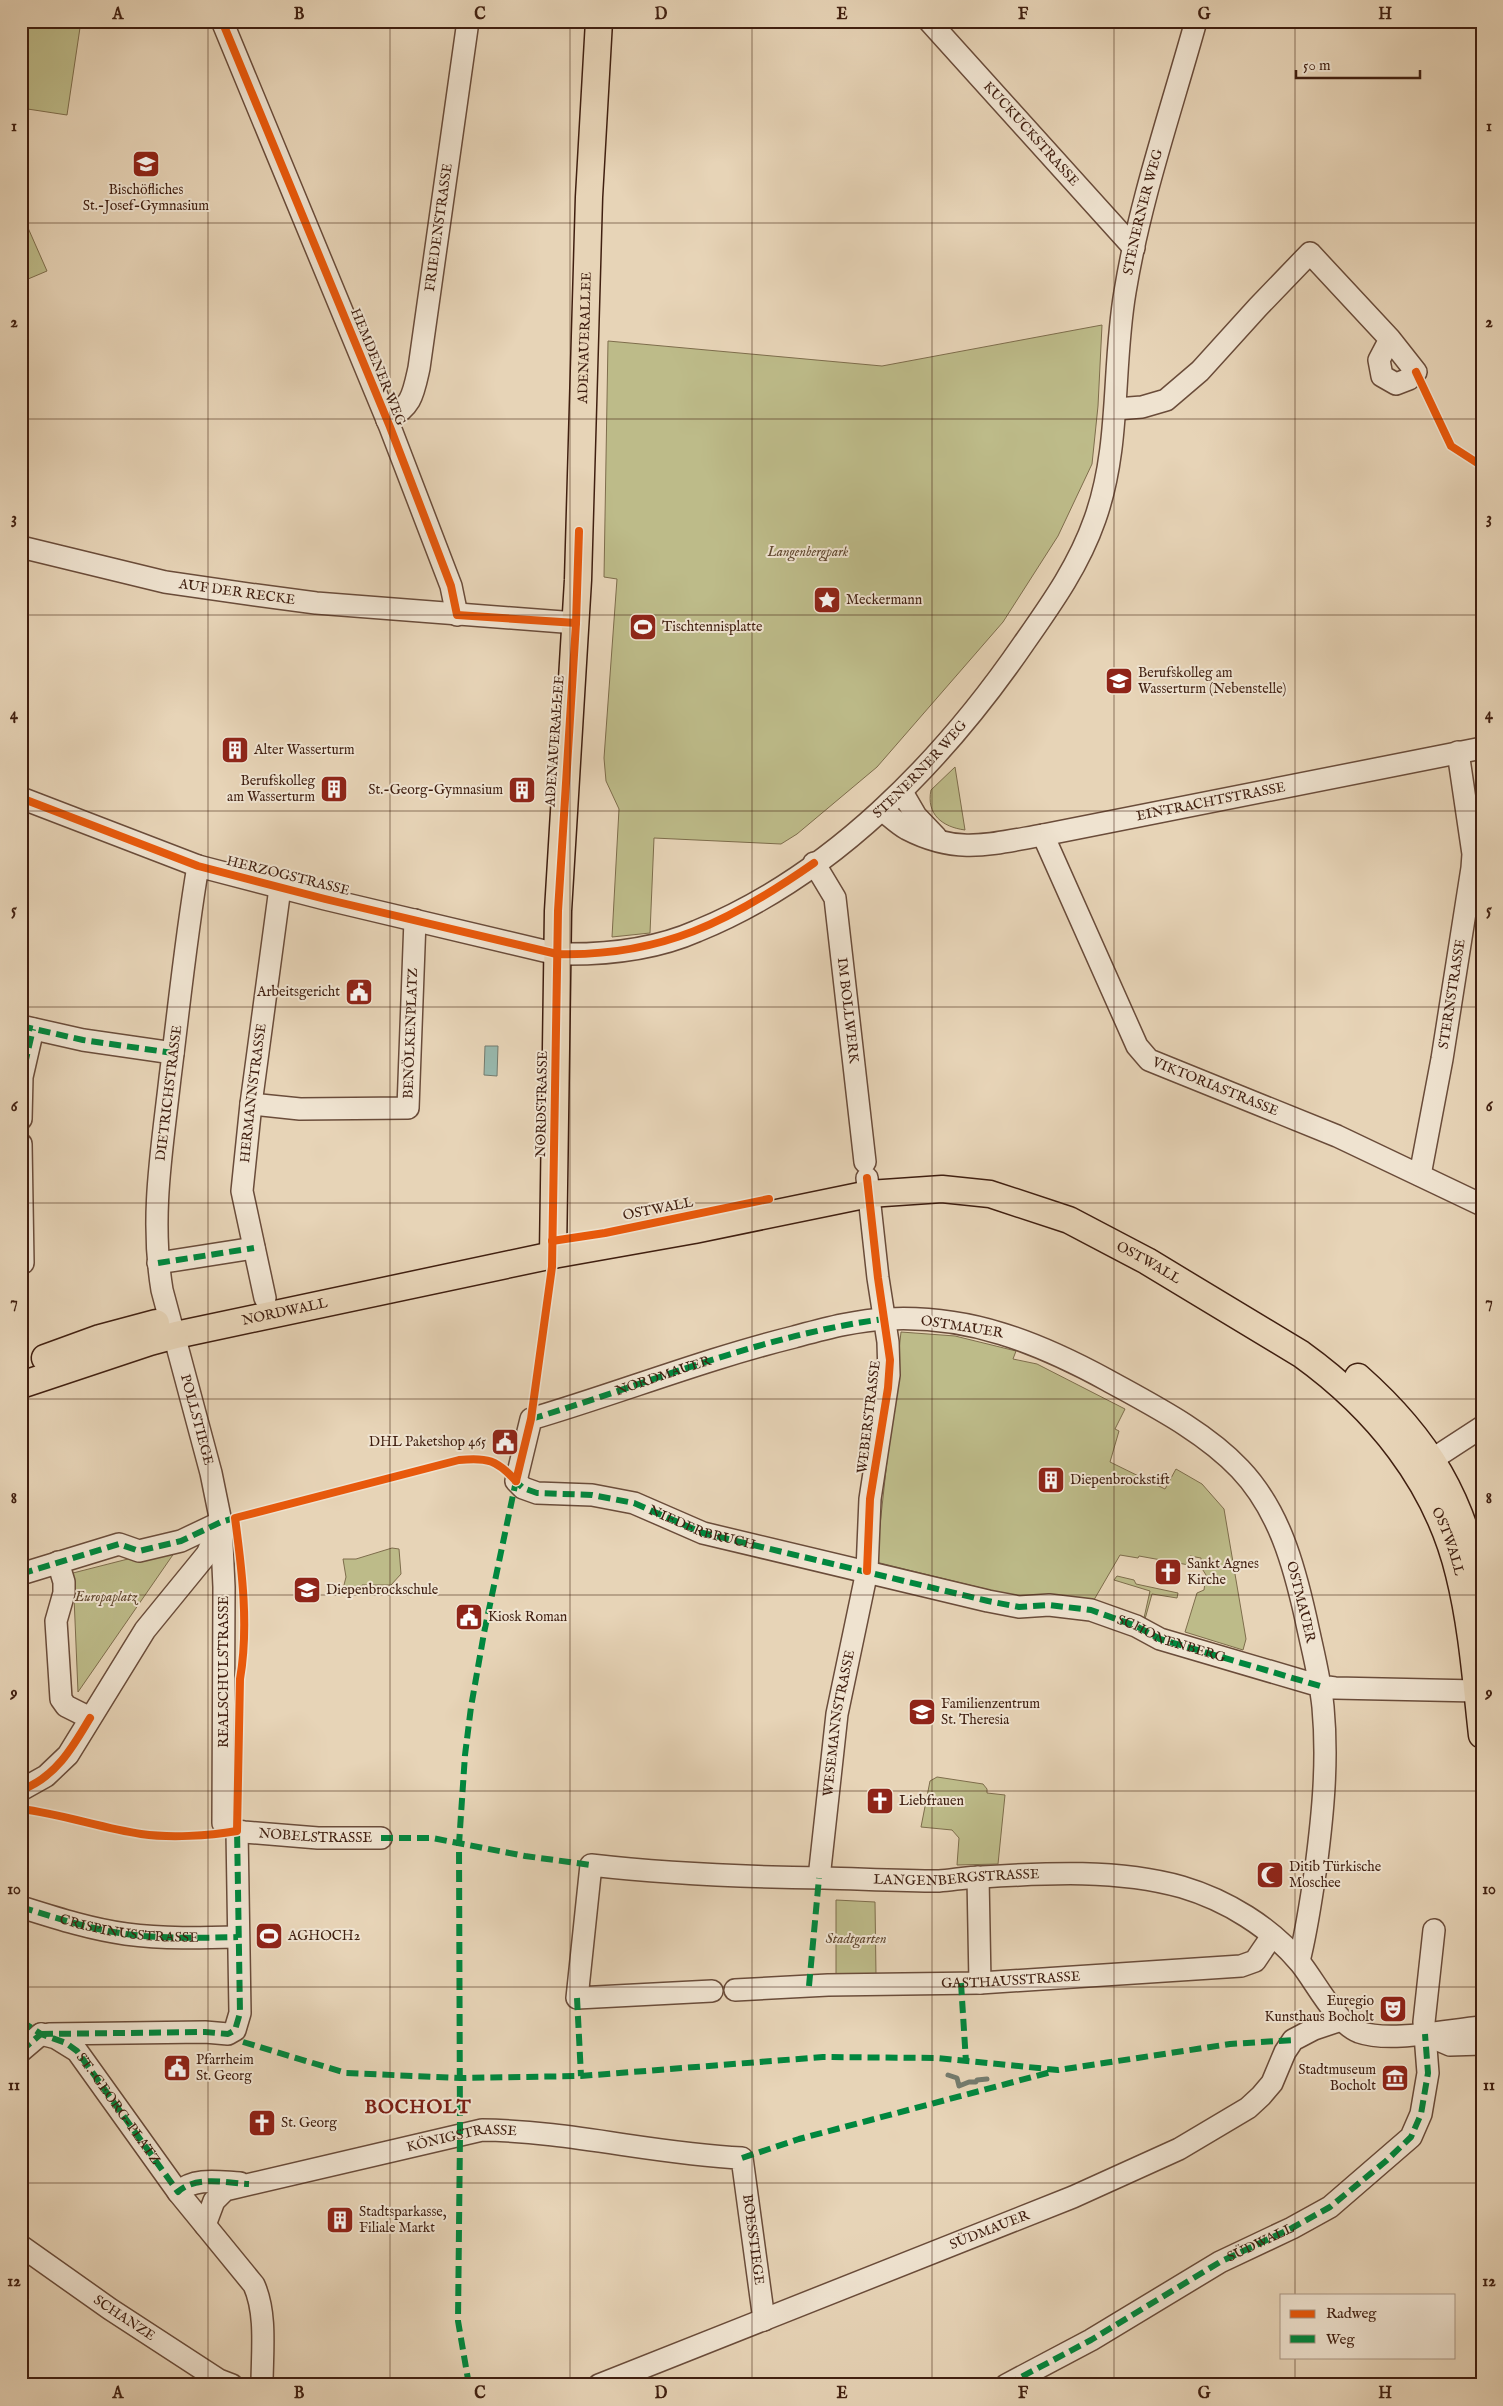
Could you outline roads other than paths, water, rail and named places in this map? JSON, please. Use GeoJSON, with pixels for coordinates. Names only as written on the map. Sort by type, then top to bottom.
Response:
{"type":"FeatureCollection","features":[{"type":"Feature","properties":{"kind":"main road","name":"ADENAUERALLEE"},"geometry":{"type":"LineString","coordinates":[[557,954],[562,812],[576,623],[588,216],[599,21]]}},
{"type":"Feature","properties":{"kind":"main road","name":"NORDSTRASSE"},"geometry":{"type":"LineString","coordinates":[[553,1248],[557,954]]}},
{"type":"Feature","properties":{"kind":"main road","name":"OSTWALL"},"geometry":{"type":"LineString","coordinates":[[553,1248],[694,1230],[867,1178],[921,1172],[955,1172],[978,1175],[1041,1191],[1115,1224],[1313,1342],[1359,1378],[1396,1412],[1423,1465],[1460,1516],[1473,1556],[1482,1600]]}},
{"type":"Feature","properties":{"kind":"main road","name":"NORDWALL"},"geometry":{"type":"LineString","coordinates":[[21,1385],[150,1342],[174,1327],[265,1298],[553,1248]]}},
{"type":"Feature","properties":{"kind":"main road","name":"NORDWALL"},"geometry":{"type":"LineString","coordinates":[[21,1368],[100,1338],[174,1327],[553,1248]]}},
{"type":"Feature","properties":{"kind":"main road","name":"OSTWALL"},"geometry":{"type":"LineString","coordinates":[[1423,1465],[1459,1572],[1466,1609],[1482,1735]]}},
{"type":"Feature","properties":{"kind":"street","name":"HEMDENER WEG"},"geometry":{"type":"LineString","coordinates":[[222,21],[387,420],[451,586],[457,615]]}},
{"type":"Feature","properties":{"kind":"street","name":"FRIEDENSTRASSE"},"geometry":{"type":"LineString","coordinates":[[387,420],[403,411],[410,402],[419,368],[468,21]]}},
{"type":"Feature","properties":{"kind":"street","name":"KUCKUCKSTRASSE"},"geometry":{"type":"LineString","coordinates":[[929,21],[1134,248]]}},
{"type":"Feature","properties":{"kind":"street","name":"STENERNER WEG"},"geometry":{"type":"LineString","coordinates":[[557,954],[634,950],[695,932],[740,911],[814,864],[902,792],[983,701],[1061,591],[1086,545],[1103,495],[1114,442],[1119,339],[1134,248],[1196,21]]}},
{"type":"Feature","properties":{"kind":"street"},"geometry":{"type":"LineString","coordinates":[[1116,409],[1142,407],[1166,400],[1200,371],[1258,307],[1310,254],[1390,339]]}},
{"type":"Feature","properties":{"kind":"street","name":"AUF DER RECKE"},"geometry":{"type":"LineString","coordinates":[[21,547],[165,582],[316,603],[457,615]]}},
{"type":"Feature","properties":{"kind":"street"},"geometry":{"type":"LineString","coordinates":[[457,615],[576,623]]}},
{"type":"Feature","properties":{"kind":"street","name":"EINTRACHTSTRASSE"},"geometry":{"type":"LineString","coordinates":[[882,810],[906,828],[939,841],[958,846],[974,846],[1044,835],[1482,748]]}},
{"type":"Feature","properties":{"kind":"street","name":"STERNSTRASSE"},"geometry":{"type":"LineString","coordinates":[[1420,1175],[1442,1059],[1472,868],[1473,854],[1458,752]]}},
{"type":"Feature","properties":{"kind":"street"},"geometry":{"type":"LineString","coordinates":[[902,792],[916,816],[939,841]]}},
{"type":"Feature","properties":{"kind":"street","name":"HERZOGSTRASSE"},"geometry":{"type":"LineString","coordinates":[[21,798],[198,866],[280,888],[557,954]]}},
{"type":"Feature","properties":{"kind":"street","name":"VIKTORIASTRASSE"},"geometry":{"type":"LineString","coordinates":[[1044,835],[1137,1046],[1149,1060],[1338,1136],[1482,1206]]}},
{"type":"Feature","properties":{"kind":"street","name":"IM BOLLWERK"},"geometry":{"type":"LineString","coordinates":[[814,864],[835,898],[867,1178]]}},
{"type":"Feature","properties":{"kind":"street","name":"DIETRICHSTRASSE"},"geometry":{"type":"LineString","coordinates":[[174,1327],[162,1290],[155,1220],[173,1053],[198,866]]}},
{"type":"Feature","properties":{"kind":"street","name":"HERMANNSTRASSE"},"geometry":{"type":"LineString","coordinates":[[265,1298],[242,1190],[251,1104],[280,888]]}},
{"type":"Feature","properties":{"kind":"street","name":"BENÖLKENPLATZ"},"geometry":{"type":"LineString","coordinates":[[251,1104],[300,1109],[408,1108],[416,920]]}},
{"type":"Feature","properties":{"kind":"street"},"geometry":{"type":"LineString","coordinates":[[21,1119],[22,1077],[27,1027],[83,1040],[173,1053]]}},
{"type":"Feature","properties":{"kind":"street"},"geometry":{"type":"LineString","coordinates":[[21,1144],[23,1263]]}},
{"type":"Feature","properties":{"kind":"street","name":"WEBERSTRASSE"},"geometry":{"type":"LineString","coordinates":[[867,1178],[888,1342],[889,1375],[870,1499],[867,1571]]}},
{"type":"Feature","properties":{"kind":"street"},"geometry":{"type":"LineString","coordinates":[[158,1263],[254,1248]]}},
{"type":"Feature","properties":{"kind":"street","name":"NORDMAUER"},"geometry":{"type":"LineString","coordinates":[[537,1492],[523,1488],[516,1481],[531,1419],[760,1345],[859,1322],[884,1319]]}},
{"type":"Feature","properties":{"kind":"street","name":"OSTMAUER"},"geometry":{"type":"LineString","coordinates":[[884,1319],[939,1320],[988,1328],[1016,1337],[1089,1370],[1174,1419],[1217,1448],[1240,1469],[1269,1507],[1282,1535],[1296,1574],[1320,1686],[1325,1738],[1325,1795],[1307,1930],[1299,1961]]}},
{"type":"Feature","properties":{"kind":"street","name":"POLLSTIEGE"},"geometry":{"type":"LineString","coordinates":[[174,1327],[211,1473],[221,1522]]}},
{"type":"Feature","properties":{"kind":"street"},"geometry":{"type":"LineString","coordinates":[[1423,1465],[1482,1427]]}},
{"type":"Feature","properties":{"kind":"street","name":"NIEDERBRUCH"},"geometry":{"type":"LineString","coordinates":[[537,1492],[592,1495],[634,1503],[703,1533],[867,1571]]}},
{"type":"Feature","properties":{"kind":"street"},"geometry":{"type":"LineString","coordinates":[[21,1574],[119,1544],[139,1551],[181,1541],[221,1522]]}},
{"type":"Feature","properties":{"kind":"street"},"geometry":{"type":"LineString","coordinates":[[21,1790],[46,1776],[68,1756],[145,1630],[207,1554],[221,1522]]}},
{"type":"Feature","properties":{"kind":"street","name":"REALSCHULSTRASSE"},"geometry":{"type":"LineString","coordinates":[[221,1522],[230,1827],[238,1937],[240,2013]]}},
{"type":"Feature","properties":{"kind":"street"},"geometry":{"type":"LineString","coordinates":[[58,1562],[64,1582],[64,1593],[56,1621],[61,1699],[66,1706],[90,1718]]}},
{"type":"Feature","properties":{"kind":"street","name":"SCHONENBERG"},"geometry":{"type":"LineString","coordinates":[[867,1571],[1019,1607],[1049,1605],[1091,1610],[1136,1626],[1160,1638],[1320,1686],[1335,1688],[1477,1691]]}},
{"type":"Feature","properties":{"kind":"street","name":"WESEMANNSTRASSE"},"geometry":{"type":"LineString","coordinates":[[818,1878],[837,1714],[867,1571]]}},
{"type":"Feature","properties":{"kind":"street","name":"NOBELSTRASSE"},"geometry":{"type":"LineString","coordinates":[[230,1827],[318,1838],[380,1838]]}},
{"type":"Feature","properties":{"kind":"street","name":"LANGENBERGSTRASSE"},"geometry":{"type":"LineString","coordinates":[[712,1991],[578,1998],[591,1865],[721,1876],[941,1881],[978,1877],[1105,1875],[1152,1880],[1206,1895],[1238,1911],[1272,1936],[1299,1961],[1341,2020]]}},
{"type":"Feature","properties":{"kind":"street"},"geometry":{"type":"LineString","coordinates":[[978,1877],[980,1983]]}},
{"type":"Feature","properties":{"kind":"street","name":"CRISPINUSSTRASSE"},"geometry":{"type":"LineString","coordinates":[[21,1907],[70,1922],[127,1934],[178,1939],[238,1937]]}},
{"type":"Feature","properties":{"kind":"street","name":"SÜDWALL"},"geometry":{"type":"LineString","coordinates":[[1006,2385],[1092,2340],[1220,2262],[1292,2228],[1330,2207],[1379,2167],[1411,2137],[1421,2114],[1428,2073],[1424,2034],[1426,1988],[1434,1930]]}},
{"type":"Feature","properties":{"kind":"street","name":"GASTHAUSSTRASSE"},"geometry":{"type":"LineString","coordinates":[[735,1990],[828,1985],[980,1983],[1240,1966],[1255,1961],[1272,1936]]}},
{"type":"Feature","properties":{"kind":"street","name":"ST.-GEORG-PLATZ"},"geometry":{"type":"LineString","coordinates":[[41,2034],[205,2032],[228,2034],[235,2030],[240,2013]]}},
{"type":"Feature","properties":{"kind":"street"},"geometry":{"type":"LineString","coordinates":[[1341,2020],[1356,2031],[1375,2036],[1424,2034],[1482,2027]]}},
{"type":"Feature","properties":{"kind":"street","name":"SÜDMAUER"},"geometry":{"type":"LineString","coordinates":[[599,2385],[1073,2198],[1179,2149],[1248,2108],[1261,2096],[1272,2083],[1285,2052],[1293,2040],[1314,2029],[1341,2020]]}},
{"type":"Feature","properties":{"kind":"street"},"geometry":{"type":"LineString","coordinates":[[21,2051],[41,2034]]}},
{"type":"Feature","properties":{"kind":"street","name":"ST.-GEORG-PLATZ"},"geometry":{"type":"LineString","coordinates":[[41,2034],[56,2038],[77,2051],[178,2192],[254,2285],[259,2295],[262,2312],[262,2385]]}},
{"type":"Feature","properties":{"kind":"street"},"geometry":{"type":"LineString","coordinates":[[1424,2034],[1450,2044],[1482,2044]]}},
{"type":"Feature","properties":{"kind":"street","name":"KÖNIGSTRASSE"},"geometry":{"type":"LineString","coordinates":[[205,2225],[214,2201],[225,2190],[482,2130],[523,2132],[709,2157],[742,2158]]}},
{"type":"Feature","properties":{"kind":"street","name":"BOESSTIEGE"},"geometry":{"type":"LineString","coordinates":[[742,2158],[764,2320]]}},
{"type":"Feature","properties":{"kind":"street"},"geometry":{"type":"LineString","coordinates":[[178,2192],[194,2182],[249,2184]]}},
{"type":"Feature","properties":{"kind":"street","name":"SCHANZE"},"geometry":{"type":"LineString","coordinates":[[21,2246],[110,2309],[222,2383]]}},
{"type":"Feature","properties":{"kind":"water"},"geometry":{"type":"Polygon","coordinates":[[[485,1046],[498,1046],[497,1076],[484,1075],[485,1046]]]}},
{"type":"Feature","properties":{"kind":"waterway"},"geometry":{"type":"LineString","coordinates":[[948,2075],[957,2078],[959,2086],[987,2079]]}},
{"type":"Feature","properties":{"kind":"place","name":"Bischöfliches St.-Josef-Gymnasium"},"geometry":{"type":"Point","coordinates":[146,164]}},
{"type":"Feature","properties":{"kind":"place","name":"Meckermann"},"geometry":{"type":"Point","coordinates":[827,600]}},
{"type":"Feature","properties":{"kind":"place","name":"Tischtennisplatte"},"geometry":{"type":"Point","coordinates":[643,627]}},
{"type":"Feature","properties":{"kind":"place","name":"Berufskolleg am Wasserturm (Nebenstelle)"},"geometry":{"type":"Point","coordinates":[1119,681]}},
{"type":"Feature","properties":{"kind":"place","name":"Alter Wasserturm"},"geometry":{"type":"Point","coordinates":[235,750]}},
{"type":"Feature","properties":{"kind":"place","name":"Berufskolleg am Wasserturm"},"geometry":{"type":"Point","coordinates":[334,789]}},
{"type":"Feature","properties":{"kind":"place","name":"St.-Georg-Gymnasium"},"geometry":{"type":"Point","coordinates":[522,790]}},
{"type":"Feature","properties":{"kind":"place","name":"Arbeitsgericht"},"geometry":{"type":"Point","coordinates":[359,992]}},
{"type":"Feature","properties":{"kind":"place","name":"DHL Paketshop 465"},"geometry":{"type":"Point","coordinates":[505,1442]}},
{"type":"Feature","properties":{"kind":"place","name":"Diepenbrockstift"},"geometry":{"type":"Point","coordinates":[1051,1480]}},
{"type":"Feature","properties":{"kind":"place","name":"Sankt Agnes Kirche"},"geometry":{"type":"Point","coordinates":[1168,1572]}},
{"type":"Feature","properties":{"kind":"place","name":"Diepenbrockschule"},"geometry":{"type":"Point","coordinates":[307,1590]}},
{"type":"Feature","properties":{"kind":"place","name":"Kiosk Roman"},"geometry":{"type":"Point","coordinates":[469,1617]}},
{"type":"Feature","properties":{"kind":"place","name":"Familienzentrum St. Theresia"},"geometry":{"type":"Point","coordinates":[922,1712]}},
{"type":"Feature","properties":{"kind":"place","name":"Liebfrauen"},"geometry":{"type":"Point","coordinates":[880,1801]}},
{"type":"Feature","properties":{"kind":"place","name":"Ditib Türkische Moschee"},"geometry":{"type":"Point","coordinates":[1270,1875]}},
{"type":"Feature","properties":{"kind":"place","name":"AGHOCH2"},"geometry":{"type":"Point","coordinates":[269,1936]}},
{"type":"Feature","properties":{"kind":"place","name":"Euregio Kunsthaus Bocholt"},"geometry":{"type":"Point","coordinates":[1393,2009]}},
{"type":"Feature","properties":{"kind":"place","name":"Pfarrheim St. Georg"},"geometry":{"type":"Point","coordinates":[177,2068]}},
{"type":"Feature","properties":{"kind":"place","name":"Stadtmuseum Bocholt"},"geometry":{"type":"Point","coordinates":[1395,2078]}},
{"type":"Feature","properties":{"kind":"place","name":"St. Georg"},"geometry":{"type":"Point","coordinates":[262,2123]}},
{"type":"Feature","properties":{"kind":"place","name":"Stadtsparkasse, Filiale Markt"},"geometry":{"type":"Point","coordinates":[340,2220]}},
{"type":"Feature","properties":{"kind":"district","name":"BOCHOLT"},"geometry":{"type":"Point","coordinates":[418,2108]}},
{"type":"Feature","properties":{"kind":"park label","name":"Langenbergpark"},"geometry":{"type":"Point","coordinates":[808,552]}},
{"type":"Feature","properties":{"kind":"park label","name":"Europaplatz"},"geometry":{"type":"Point","coordinates":[106,1597]}},
{"type":"Feature","properties":{"kind":"park label","name":"Stadtgarten"},"geometry":{"type":"Point","coordinates":[856,1939]}}]}
